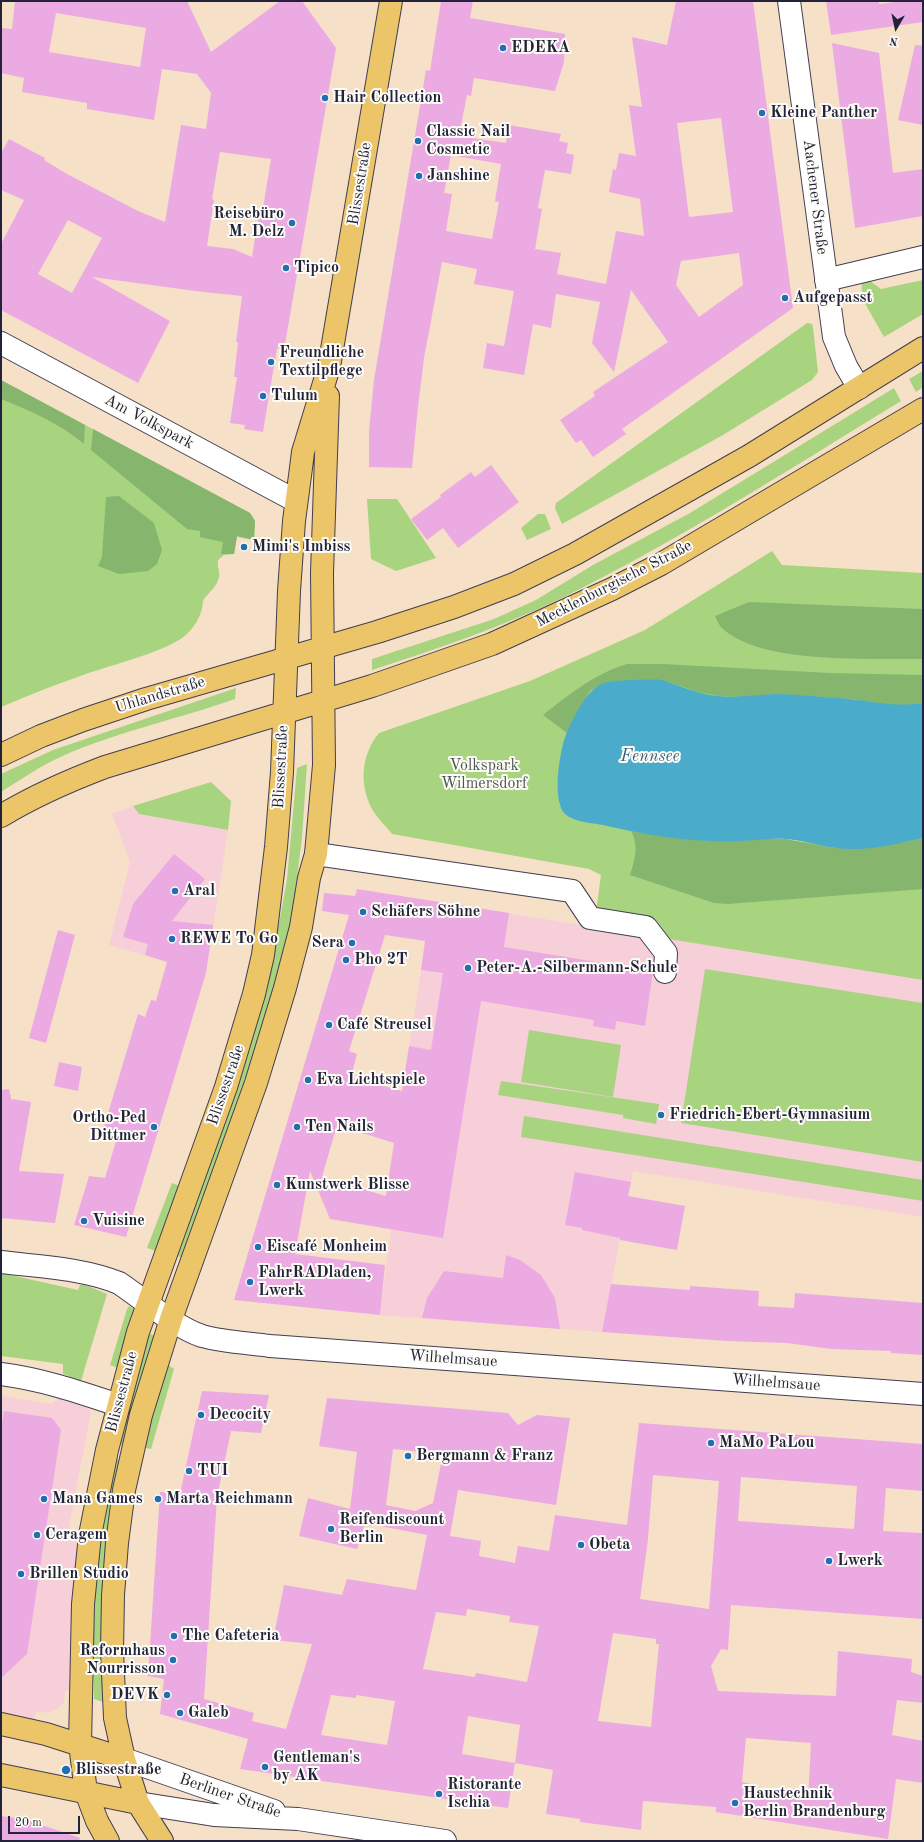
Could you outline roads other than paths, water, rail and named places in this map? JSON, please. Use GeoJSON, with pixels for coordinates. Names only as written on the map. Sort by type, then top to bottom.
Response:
{"type":"FeatureCollection","features":[{"type":"Feature","properties":{"kind":"main road","name":"Blissestraße"},"geometry":{"type":"LineString","coordinates":[[108,1841],[97,1821],[86,1792],[80,1744],[84,1589],[92,1528],[107,1450],[118,1405],[147,1303],[226,1087],[259,975],[263,955],[276,847],[282,772],[289,583],[296,501],[303,452],[329,367],[391,1]]}},
{"type":"Feature","properties":{"kind":"main road"},"geometry":{"type":"LineString","coordinates":[[323,647],[454,607],[514,584],[576,554],[742,460],[923,348]]}},
{"type":"Feature","properties":{"kind":"main road","name":"Blissestraße"},"geometry":{"type":"LineString","coordinates":[[162,1841],[138,1802],[124,1759],[113,1706],[113,1595],[117,1543],[132,1454],[141,1415],[171,1319],[261,1069],[301,927],[308,878],[316,854],[324,765],[322,573],[329,367]]}},
{"type":"Feature","properties":{"kind":"main road","name":"Mecklenburgische Straße"},"geometry":{"type":"LineString","coordinates":[[284,713],[372,686],[492,644],[612,589],[661,564],[923,409]]}},
{"type":"Feature","properties":{"kind":"main road","name":"Uhlandstraße"},"geometry":{"type":"LineString","coordinates":[[1,755],[83,720],[146,699],[323,647]]}},
{"type":"Feature","properties":{"kind":"main road"},"geometry":{"type":"LineString","coordinates":[[1,816],[44,792],[98,770],[284,713]]}},
{"type":"Feature","properties":{"kind":"main road","name":"Berliner Straße"},"geometry":{"type":"LineString","coordinates":[[1,1724],[46,1734],[124,1759]]}},
{"type":"Feature","properties":{"kind":"main road","name":"Berliner Straße"},"geometry":{"type":"LineString","coordinates":[[1,1775],[138,1802]]}},
{"type":"Feature","properties":{"kind":"street","name":"Aachener Straße"},"geometry":{"type":"LineString","coordinates":[[790,1],[834,337],[846,366],[859,388]]}},
{"type":"Feature","properties":{"kind":"street"},"geometry":{"type":"LineString","coordinates":[[826,280],[923,257]]}},
{"type":"Feature","properties":{"kind":"street","name":"Am Volkspark"},"geometry":{"type":"LineString","coordinates":[[1,343],[296,501]]}},
{"type":"Feature","properties":{"kind":"street"},"geometry":{"type":"LineString","coordinates":[[316,854],[572,891],[590,918],[646,927],[666,953],[665,972]]}},
{"type":"Feature","properties":{"kind":"street","name":"Wilhelmsaue"},"geometry":{"type":"LineString","coordinates":[[1,1262],[82,1272],[119,1283],[171,1319],[203,1336],[270,1346],[923,1394]]}},
{"type":"Feature","properties":{"kind":"street"},"geometry":{"type":"LineString","coordinates":[[1,1374],[27,1378],[118,1405]]}},
{"type":"Feature","properties":{"kind":"street","name":"Berliner Straße"},"geometry":{"type":"LineString","coordinates":[[124,1759],[298,1819]]}},
{"type":"Feature","properties":{"kind":"street","name":"Berliner Straße"},"geometry":{"type":"LineString","coordinates":[[138,1802],[214,1815],[298,1819],[445,1841]]}},
{"type":"Feature","properties":{"kind":"water","name":"Fennsee"},"geometry":{"type":"Polygon","coordinates":[[[659,679],[695,691],[724,697],[783,694],[850,699],[900,705],[923,703],[923,838],[880,847],[845,849],[786,839],[733,841],[670,838],[583,822],[569,817],[565,814],[558,798],[558,774],[564,740],[580,706],[594,689],[604,683],[659,679]]]}},
{"type":"Feature","properties":{"kind":"place","name":"EDEKA"},"geometry":{"type":"Point","coordinates":[503,48]}},
{"type":"Feature","properties":{"kind":"place","name":"Hair Collection"},"geometry":{"type":"Point","coordinates":[325,98]}},
{"type":"Feature","properties":{"kind":"place","name":"Kleine Panther"},"geometry":{"type":"Point","coordinates":[762,113]}},
{"type":"Feature","properties":{"kind":"place","name":"Classic Nail Cosmetic"},"geometry":{"type":"Point","coordinates":[418,141]}},
{"type":"Feature","properties":{"kind":"place","name":"Janshine"},"geometry":{"type":"Point","coordinates":[419,176]}},
{"type":"Feature","properties":{"kind":"place","name":"Reisebüro M. Delz"},"geometry":{"type":"Point","coordinates":[292,223]}},
{"type":"Feature","properties":{"kind":"place","name":"Tipico"},"geometry":{"type":"Point","coordinates":[286,268]}},
{"type":"Feature","properties":{"kind":"place","name":"Aufgepasst"},"geometry":{"type":"Point","coordinates":[785,298]}},
{"type":"Feature","properties":{"kind":"place","name":"Freundliche Textilpflege"},"geometry":{"type":"Point","coordinates":[271,362]}},
{"type":"Feature","properties":{"kind":"place","name":"Tulum"},"geometry":{"type":"Point","coordinates":[263,396]}},
{"type":"Feature","properties":{"kind":"place","name":"Mimi's Imbiss"},"geometry":{"type":"Point","coordinates":[244,547]}},
{"type":"Feature","properties":{"kind":"place","name":"Aral"},"geometry":{"type":"Point","coordinates":[175,891]}},
{"type":"Feature","properties":{"kind":"place","name":"Schäfers Söhne"},"geometry":{"type":"Point","coordinates":[363,912]}},
{"type":"Feature","properties":{"kind":"place","name":"REWE To Go"},"geometry":{"type":"Point","coordinates":[172,939]}},
{"type":"Feature","properties":{"kind":"place","name":"Sera"},"geometry":{"type":"Point","coordinates":[352,943]}},
{"type":"Feature","properties":{"kind":"place","name":"Pho 2T"},"geometry":{"type":"Point","coordinates":[346,960]}},
{"type":"Feature","properties":{"kind":"place","name":"Peter-A.-Silbermann-Schule"},"geometry":{"type":"Point","coordinates":[468,968]}},
{"type":"Feature","properties":{"kind":"place","name":"Café Streusel"},"geometry":{"type":"Point","coordinates":[329,1025]}},
{"type":"Feature","properties":{"kind":"place","name":"Eva Lichtspiele"},"geometry":{"type":"Point","coordinates":[308,1080]}},
{"type":"Feature","properties":{"kind":"place","name":"Friedrich-Ebert-Gymnasium"},"geometry":{"type":"Point","coordinates":[661,1115]}},
{"type":"Feature","properties":{"kind":"place","name":"Ortho-Ped Dittmer"},"geometry":{"type":"Point","coordinates":[154,1127]}},
{"type":"Feature","properties":{"kind":"place","name":"Ten Nails"},"geometry":{"type":"Point","coordinates":[297,1127]}},
{"type":"Feature","properties":{"kind":"place","name":"Kunstwerk Blisse"},"geometry":{"type":"Point","coordinates":[277,1185]}},
{"type":"Feature","properties":{"kind":"place","name":"Vuisine"},"geometry":{"type":"Point","coordinates":[84,1221]}},
{"type":"Feature","properties":{"kind":"place","name":"Eiscafé Monheim"},"geometry":{"type":"Point","coordinates":[258,1247]}},
{"type":"Feature","properties":{"kind":"place","name":"FahrRADladen, Lwerk"},"geometry":{"type":"Point","coordinates":[250,1282]}},
{"type":"Feature","properties":{"kind":"place","name":"Decocity"},"geometry":{"type":"Point","coordinates":[201,1415]}},
{"type":"Feature","properties":{"kind":"place","name":"MaMo PaLou"},"geometry":{"type":"Point","coordinates":[711,1443]}},
{"type":"Feature","properties":{"kind":"place","name":"Bergmann & Franz"},"geometry":{"type":"Point","coordinates":[408,1456]}},
{"type":"Feature","properties":{"kind":"place","name":"TUI"},"geometry":{"type":"Point","coordinates":[189,1471]}},
{"type":"Feature","properties":{"kind":"place","name":"Mana Games"},"geometry":{"type":"Point","coordinates":[44,1499]}},
{"type":"Feature","properties":{"kind":"place","name":"Marta Reichmann"},"geometry":{"type":"Point","coordinates":[158,1499]}},
{"type":"Feature","properties":{"kind":"place","name":"Reifendiscount Berlin"},"geometry":{"type":"Point","coordinates":[331,1529]}},
{"type":"Feature","properties":{"kind":"place","name":"Ceragem"},"geometry":{"type":"Point","coordinates":[37,1535]}},
{"type":"Feature","properties":{"kind":"place","name":"Obeta"},"geometry":{"type":"Point","coordinates":[581,1545]}},
{"type":"Feature","properties":{"kind":"place","name":"Lwerk"},"geometry":{"type":"Point","coordinates":[829,1561]}},
{"type":"Feature","properties":{"kind":"place","name":"Brillen Studio"},"geometry":{"type":"Point","coordinates":[21,1574]}},
{"type":"Feature","properties":{"kind":"place","name":"The Cafeteria"},"geometry":{"type":"Point","coordinates":[174,1636]}},
{"type":"Feature","properties":{"kind":"place","name":"Reformhaus Nourrisson"},"geometry":{"type":"Point","coordinates":[173,1660]}},
{"type":"Feature","properties":{"kind":"place","name":"DEVK"},"geometry":{"type":"Point","coordinates":[167,1695]}},
{"type":"Feature","properties":{"kind":"place","name":"Galeb"},"geometry":{"type":"Point","coordinates":[180,1713]}},
{"type":"Feature","properties":{"kind":"place","name":"Gentleman's by AK"},"geometry":{"type":"Point","coordinates":[265,1767]}},
{"type":"Feature","properties":{"kind":"place","name":"Blissestraße"},"geometry":{"type":"Point","coordinates":[66,1770]}},
{"type":"Feature","properties":{"kind":"place","name":"Ristorante Ischia"},"geometry":{"type":"Point","coordinates":[439,1794]}},
{"type":"Feature","properties":{"kind":"place","name":"Haustechnik Berlin Brandenburg"},"geometry":{"type":"Point","coordinates":[735,1803]}},
{"type":"Feature","properties":{"kind":"park label","name":"Volkspark Wilmersdorf"},"geometry":{"type":"Point","coordinates":[484,775]}}]}
